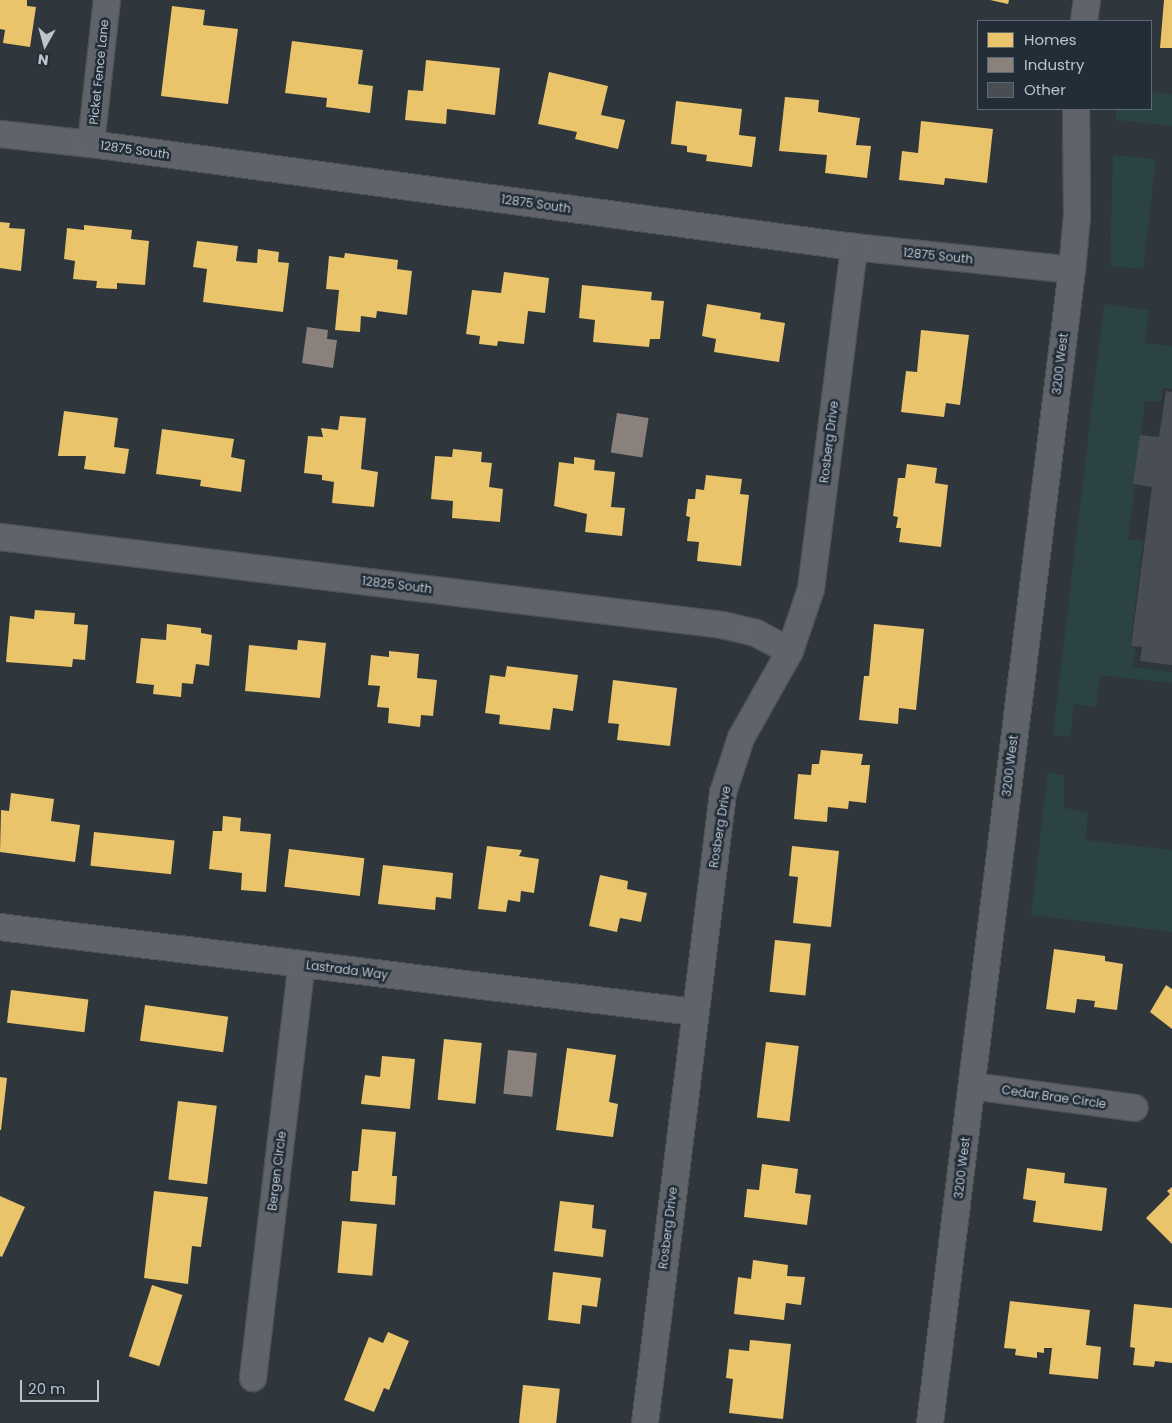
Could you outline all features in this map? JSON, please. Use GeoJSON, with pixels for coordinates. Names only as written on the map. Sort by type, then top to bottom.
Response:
{"type":"FeatureCollection","features":[{"type":"Feature","properties":{"kind":"street","name":"Picket Fence Lane"},"geometry":{"type":"LineString","coordinates":[[92,144],[107,0]]}},
{"type":"Feature","properties":{"kind":"street"},"geometry":{"type":"LineString","coordinates":[[1084,20],[1087,0]]}},
{"type":"Feature","properties":{"kind":"street","name":"3200 West"},"geometry":{"type":"LineString","coordinates":[[930,1423],[1072,270],[1077,216],[1076,110]]}},
{"type":"Feature","properties":{"kind":"street","name":"12875 South"},"geometry":{"type":"LineString","coordinates":[[0,134],[92,144],[854,247],[1072,270]]}},
{"type":"Feature","properties":{"kind":"street","name":"Rosberg Drive"},"geometry":{"type":"LineString","coordinates":[[645,1423],[694,1012],[723,793],[741,738],[790,650],[811,589],[854,247]]}},
{"type":"Feature","properties":{"kind":"street","name":"12825 South"},"geometry":{"type":"LineString","coordinates":[[0,537],[722,625],[756,634],[790,650]]}},
{"type":"Feature","properties":{"kind":"street","name":"Lastrada Way"},"geometry":{"type":"LineString","coordinates":[[0,928],[694,1012]]}},
{"type":"Feature","properties":{"kind":"street","name":"Bergen Circle"},"geometry":{"type":"LineString","coordinates":[[253,1378],[302,964]]}},
{"type":"Feature","properties":{"kind":"street","name":"Cedar Brae Circle"},"geometry":{"type":"LineString","coordinates":[[973,1086],[1135,1108]]}},
{"type":"Feature","properties":{"kind":"green space"},"geometry":{"type":"Polygon","coordinates":[[[1152,92],[1172,94],[1172,126],[1116,120],[1116,110],[1152,110],[1152,92]]]}},
{"type":"Feature","properties":{"kind":"green space"},"geometry":{"type":"Polygon","coordinates":[[[1113,155],[1156,159],[1143,269],[1110,266],[1113,155]]]}},
{"type":"Feature","properties":{"kind":"green space"},"geometry":{"type":"Polygon","coordinates":[[[1104,304],[1149,310],[1145,343],[1172,346],[1172,389],[1163,388],[1161,402],[1145,401],[1128,539],[1143,541],[1130,647],[1136,648],[1133,667],[1172,672],[1172,683],[1100,675],[1096,707],[1074,704],[1070,737],[1053,735],[1104,304]]]}},
{"type":"Feature","properties":{"kind":"green space"},"geometry":{"type":"Polygon","coordinates":[[[1048,772],[1064,775],[1064,808],[1088,812],[1086,840],[1172,850],[1172,932],[1031,915],[1048,772]]]}},
{"type":"Feature","properties":{"kind":"building: Homes"},"geometry":{"type":"Polygon","coordinates":[[[0,0],[27,0],[27,6],[36,7],[30,47],[3,43],[5,30],[0,29],[0,0]]]}},
{"type":"Feature","properties":{"kind":"building: Homes"},"geometry":{"type":"Polygon","coordinates":[[[990,0],[1009,0],[1008,4],[990,0]]]}},
{"type":"Feature","properties":{"kind":"building: Homes"},"geometry":{"type":"Polygon","coordinates":[[[1164,0],[1172,0],[1172,48],[1160,48],[1164,0]]]}},
{"type":"Feature","properties":{"kind":"building: Homes"},"geometry":{"type":"Polygon","coordinates":[[[172,6],[205,10],[203,25],[238,29],[228,104],[161,96],[172,6]]]}},
{"type":"Feature","properties":{"kind":"building: Homes"},"geometry":{"type":"Polygon","coordinates":[[[292,41],[363,50],[358,84],[373,86],[370,113],[326,107],[327,98],[285,93],[292,41]]]}},
{"type":"Feature","properties":{"kind":"building: Homes"},"geometry":{"type":"Polygon","coordinates":[[[426,60],[500,68],[495,115],[447,109],[446,124],[405,120],[408,90],[423,91],[426,60]]]}},
{"type":"Feature","properties":{"kind":"building: Homes"},"geometry":{"type":"Polygon","coordinates":[[[549,72],[608,86],[601,115],[625,120],[618,149],[575,139],[577,132],[538,124],[549,72]]]}},
{"type":"Feature","properties":{"kind":"building: Homes"},"geometry":{"type":"Polygon","coordinates":[[[785,97],[819,100],[818,112],[860,118],[856,145],[871,146],[867,178],[825,173],[827,155],[779,151],[785,97]]]}},
{"type":"Feature","properties":{"kind":"building: Homes"},"geometry":{"type":"Polygon","coordinates":[[[676,101],[742,109],[739,135],[756,137],[752,167],[706,161],[707,155],[687,152],[687,146],[671,144],[676,101]]]}},
{"type":"Feature","properties":{"kind":"building: Homes"},"geometry":{"type":"Polygon","coordinates":[[[921,121],[993,129],[987,183],[945,178],[944,185],[899,180],[902,151],[918,153],[921,121]]]}},
{"type":"Feature","properties":{"kind":"building: Homes"},"geometry":{"type":"Polygon","coordinates":[[[0,222],[10,223],[9,228],[25,229],[21,271],[0,268],[0,222]]]}},
{"type":"Feature","properties":{"kind":"building: Homes"},"geometry":{"type":"Polygon","coordinates":[[[84,225],[132,230],[131,239],[149,241],[145,285],[117,283],[117,289],[96,288],[97,281],[73,279],[75,261],[64,259],[67,228],[84,230],[84,225]]]}},
{"type":"Feature","properties":{"kind":"building: Homes"},"geometry":{"type":"Polygon","coordinates":[[[197,241],[238,246],[236,261],[257,263],[258,249],[279,252],[278,262],[289,263],[283,312],[203,302],[207,269],[193,267],[197,241]]]}},
{"type":"Feature","properties":{"kind":"building: Homes"},"geometry":{"type":"Polygon","coordinates":[[[345,253],[398,260],[397,269],[412,271],[407,315],[377,311],[376,318],[361,316],[360,332],[335,330],[339,290],[326,289],[329,256],[344,258],[345,253]]]}},
{"type":"Feature","properties":{"kind":"building: Homes"},"geometry":{"type":"Polygon","coordinates":[[[504,272],[549,278],[545,313],[528,311],[524,344],[498,341],[497,346],[479,344],[480,336],[466,334],[472,290],[501,293],[504,272]]]}},
{"type":"Feature","properties":{"kind":"building: Homes"},"geometry":{"type":"Polygon","coordinates":[[[582,285],[652,292],[651,300],[664,301],[660,339],[650,339],[649,347],[593,342],[595,320],[579,318],[582,285]]]}},
{"type":"Feature","properties":{"kind":"building: Homes"},"geometry":{"type":"Polygon","coordinates":[[[707,304],[761,313],[760,319],[785,323],[779,362],[714,352],[716,339],[702,336],[707,304]]]}},
{"type":"Feature","properties":{"kind":"building: Homes"},"geometry":{"type":"Polygon","coordinates":[[[921,330],[969,335],[960,405],[946,403],[944,417],[901,412],[906,371],[917,372],[921,330]]]}},
{"type":"Feature","properties":{"kind":"building: Homes"},"geometry":{"type":"Polygon","coordinates":[[[64,411],[118,418],[114,447],[129,449],[125,474],[84,469],[86,456],[58,456],[64,411]]]}},
{"type":"Feature","properties":{"kind":"building: Homes"},"geometry":{"type":"Polygon","coordinates":[[[340,416],[366,418],[361,469],[378,472],[374,507],[332,503],[334,482],[322,480],[322,475],[304,473],[308,436],[323,437],[321,428],[338,430],[340,416]]]}},
{"type":"Feature","properties":{"kind":"building: Homes"},"geometry":{"type":"Polygon","coordinates":[[[162,429],[234,439],[231,457],[245,460],[241,492],[200,486],[201,480],[156,474],[162,429]]]}},
{"type":"Feature","properties":{"kind":"building: Homes"},"geometry":{"type":"Polygon","coordinates":[[[453,449],[482,452],[481,462],[492,463],[489,487],[503,489],[500,522],[452,518],[453,501],[431,499],[435,456],[452,457],[453,449]]]}},
{"type":"Feature","properties":{"kind":"building: Homes"},"geometry":{"type":"Polygon","coordinates":[[[574,457],[595,460],[594,470],[615,472],[611,507],[625,508],[622,536],[585,532],[587,514],[554,506],[559,462],[574,464],[574,457]]]}},
{"type":"Feature","properties":{"kind":"building: Homes"},"geometry":{"type":"Polygon","coordinates":[[[907,464],[937,468],[935,483],[948,485],[941,547],[899,542],[901,528],[896,528],[898,517],[893,516],[898,478],[905,478],[907,464]]]}},
{"type":"Feature","properties":{"kind":"building: Homes"},"geometry":{"type":"Polygon","coordinates":[[[706,475],[742,479],[740,494],[749,495],[741,566],[697,561],[699,542],[687,541],[690,517],[686,516],[688,499],[695,499],[696,489],[704,490],[706,475]]]}},
{"type":"Feature","properties":{"kind":"building: Homes"},"geometry":{"type":"Polygon","coordinates":[[[35,610],[75,613],[74,624],[88,625],[85,660],[73,659],[72,667],[6,662],[10,616],[34,619],[35,610]]]}},
{"type":"Feature","properties":{"kind":"building: Homes"},"geometry":{"type":"Polygon","coordinates":[[[167,624],[201,628],[201,633],[212,635],[209,666],[196,664],[193,684],[182,683],[181,697],[153,694],[154,685],[136,683],[141,638],[166,640],[167,624]]]}},
{"type":"Feature","properties":{"kind":"building: Homes"},"geometry":{"type":"Polygon","coordinates":[[[874,624],[924,629],[916,710],[899,708],[898,724],[859,720],[864,676],[869,676],[874,624]]]}},
{"type":"Feature","properties":{"kind":"building: Homes"},"geometry":{"type":"Polygon","coordinates":[[[298,640],[326,643],[320,698],[245,691],[249,645],[297,650],[298,640]]]}},
{"type":"Feature","properties":{"kind":"building: Homes"},"geometry":{"type":"Polygon","coordinates":[[[389,651],[419,654],[417,678],[437,680],[433,716],[421,715],[420,727],[388,723],[389,708],[377,707],[380,686],[368,685],[371,655],[389,657],[389,651]]]}},
{"type":"Feature","properties":{"kind":"building: Homes"},"geometry":{"type":"Polygon","coordinates":[[[507,666],[578,675],[573,711],[553,708],[550,730],[499,724],[500,715],[485,713],[490,675],[505,677],[507,666]]]}},
{"type":"Feature","properties":{"kind":"building: Homes"},"geometry":{"type":"Polygon","coordinates":[[[613,680],[677,688],[670,746],[617,740],[619,724],[608,723],[613,680]]]}},
{"type":"Feature","properties":{"kind":"building: Homes"},"geometry":{"type":"Polygon","coordinates":[[[821,750],[863,754],[861,765],[870,765],[866,803],[849,801],[848,809],[828,807],[827,822],[794,819],[798,774],[811,775],[812,764],[819,764],[821,750]]]}},
{"type":"Feature","properties":{"kind":"building: Homes"},"geometry":{"type":"Polygon","coordinates":[[[11,793],[54,799],[51,821],[80,825],[75,862],[0,852],[1,810],[9,811],[11,793]]]}},
{"type":"Feature","properties":{"kind":"building: Homes"},"geometry":{"type":"Polygon","coordinates":[[[223,816],[241,818],[240,831],[271,834],[266,892],[241,890],[242,873],[209,869],[213,831],[222,831],[223,816]]]}},
{"type":"Feature","properties":{"kind":"building: Homes"},"geometry":{"type":"Polygon","coordinates":[[[94,832],[175,840],[171,874],[90,866],[94,832]]]}},
{"type":"Feature","properties":{"kind":"building: Homes"},"geometry":{"type":"Polygon","coordinates":[[[487,846],[522,850],[519,856],[539,859],[534,893],[521,891],[520,902],[508,900],[506,912],[478,909],[487,846]]]}},
{"type":"Feature","properties":{"kind":"building: Homes"},"geometry":{"type":"Polygon","coordinates":[[[792,846],[839,851],[831,927],[793,923],[798,877],[789,876],[792,846]]]}},
{"type":"Feature","properties":{"kind":"building: Homes"},"geometry":{"type":"Polygon","coordinates":[[[289,849],[364,858],[360,896],[284,887],[289,849]]]}},
{"type":"Feature","properties":{"kind":"building: Homes"},"geometry":{"type":"Polygon","coordinates":[[[383,865],[453,873],[451,899],[436,897],[435,910],[378,904],[383,865]]]}},
{"type":"Feature","properties":{"kind":"building: Homes"},"geometry":{"type":"Polygon","coordinates":[[[600,875],[628,881],[627,889],[647,893],[641,922],[620,918],[617,932],[589,926],[600,875]]]}},
{"type":"Feature","properties":{"kind":"building: Homes"},"geometry":{"type":"Polygon","coordinates":[[[775,940],[811,944],[805,995],[770,992],[775,940]]]}},
{"type":"Feature","properties":{"kind":"building: Homes"},"geometry":{"type":"Polygon","coordinates":[[[1054,949],[1105,956],[1105,961],[1123,964],[1117,1010],[1094,1007],[1095,1001],[1077,999],[1075,1013],[1046,1009],[1054,949]]]}},
{"type":"Feature","properties":{"kind":"building: Homes"},"geometry":{"type":"Polygon","coordinates":[[[1166,985],[1172,989],[1172,1029],[1150,1012],[1166,985]]]}},
{"type":"Feature","properties":{"kind":"building: Homes"},"geometry":{"type":"Polygon","coordinates":[[[11,990],[88,1000],[84,1032],[7,1023],[11,990]]]}},
{"type":"Feature","properties":{"kind":"building: Homes"},"geometry":{"type":"Polygon","coordinates":[[[145,1005],[228,1017],[223,1052],[140,1041],[145,1005]]]}},
{"type":"Feature","properties":{"kind":"building: Homes"},"geometry":{"type":"Polygon","coordinates":[[[444,1039],[482,1043],[475,1104],[438,1100],[444,1039]]]}},
{"type":"Feature","properties":{"kind":"building: Homes"},"geometry":{"type":"Polygon","coordinates":[[[766,1042],[799,1046],[789,1121],[757,1117],[766,1042]]]}},
{"type":"Feature","properties":{"kind":"building: Homes"},"geometry":{"type":"Polygon","coordinates":[[[567,1048],[616,1055],[609,1102],[618,1104],[613,1137],[556,1130],[567,1048]]]}},
{"type":"Feature","properties":{"kind":"building: Homes"},"geometry":{"type":"Polygon","coordinates":[[[382,1056],[415,1059],[410,1109],[361,1104],[365,1075],[380,1077],[382,1056]]]}},
{"type":"Feature","properties":{"kind":"building: Homes"},"geometry":{"type":"Polygon","coordinates":[[[0,1077],[7,1078],[1,1130],[0,1130],[0,1077]]]}},
{"type":"Feature","properties":{"kind":"building: Homes"},"geometry":{"type":"Polygon","coordinates":[[[178,1101],[217,1106],[207,1184],[168,1179],[178,1101]]]}},
{"type":"Feature","properties":{"kind":"building: Homes"},"geometry":{"type":"Polygon","coordinates":[[[362,1129],[396,1132],[392,1176],[397,1176],[395,1205],[350,1201],[352,1171],[358,1171],[362,1129]]]}},
{"type":"Feature","properties":{"kind":"building: Homes"},"geometry":{"type":"Polygon","coordinates":[[[762,1164],[798,1169],[795,1193],[811,1195],[807,1225],[744,1217],[747,1189],[759,1190],[762,1164]]]}},
{"type":"Feature","properties":{"kind":"building: Homes"},"geometry":{"type":"Polygon","coordinates":[[[1027,1168],[1065,1173],[1064,1183],[1107,1188],[1102,1231],[1033,1222],[1036,1201],[1023,1199],[1027,1168]]]}},
{"type":"Feature","properties":{"kind":"building: Homes"},"geometry":{"type":"Polygon","coordinates":[[[1172,1187],[1172,1244],[1146,1218],[1170,1194],[1167,1191],[1172,1187]]]}},
{"type":"Feature","properties":{"kind":"building: Homes"},"geometry":{"type":"Polygon","coordinates":[[[154,1191],[208,1197],[201,1247],[192,1246],[188,1284],[144,1278],[154,1191]]]}},
{"type":"Feature","properties":{"kind":"building: Homes"},"geometry":{"type":"Polygon","coordinates":[[[0,1196],[25,1207],[2,1257],[0,1256],[0,1196]]]}},
{"type":"Feature","properties":{"kind":"building: Homes"},"geometry":{"type":"Polygon","coordinates":[[[560,1201],[594,1205],[592,1228],[606,1230],[603,1257],[554,1251],[560,1201]]]}},
{"type":"Feature","properties":{"kind":"building: Homes"},"geometry":{"type":"Polygon","coordinates":[[[342,1221],[377,1224],[372,1276],[337,1273],[342,1221]]]}},
{"type":"Feature","properties":{"kind":"building: Homes"},"geometry":{"type":"Polygon","coordinates":[[[753,1260],[788,1265],[787,1276],[805,1277],[801,1305],[786,1303],[784,1320],[734,1314],[738,1277],[751,1279],[753,1260]]]}},
{"type":"Feature","properties":{"kind":"building: Homes"},"geometry":{"type":"Polygon","coordinates":[[[553,1272],[601,1278],[597,1307],[582,1305],[580,1324],[548,1320],[553,1272]]]}},
{"type":"Feature","properties":{"kind":"building: Homes"},"geometry":{"type":"Polygon","coordinates":[[[152,1285],[182,1295],[159,1366],[129,1356],[152,1285]]]}},
{"type":"Feature","properties":{"kind":"building: Homes"},"geometry":{"type":"Polygon","coordinates":[[[1010,1301],[1090,1310],[1086,1345],[1101,1347],[1098,1379],[1049,1374],[1052,1348],[1044,1348],[1044,1353],[1037,1352],[1037,1358],[1015,1355],[1016,1349],[1004,1348],[1010,1301]]]}},
{"type":"Feature","properties":{"kind":"building: Homes"},"geometry":{"type":"Polygon","coordinates":[[[1134,1304],[1172,1308],[1172,1363],[1155,1361],[1154,1367],[1133,1365],[1135,1348],[1130,1347],[1134,1304]]]}},
{"type":"Feature","properties":{"kind":"building: Homes"},"geometry":{"type":"Polygon","coordinates":[[[388,1332],[409,1341],[389,1390],[384,1388],[374,1412],[344,1400],[369,1337],[383,1343],[388,1332]]]}},
{"type":"Feature","properties":{"kind":"building: Homes"},"geometry":{"type":"Polygon","coordinates":[[[750,1340],[791,1344],[783,1419],[729,1413],[733,1379],[726,1378],[729,1349],[749,1351],[750,1340]]]}},
{"type":"Feature","properties":{"kind":"building: Homes"},"geometry":{"type":"Polygon","coordinates":[[[523,1385],[560,1389],[556,1423],[519,1423],[523,1385]]]}},
{"type":"Feature","properties":{"kind":"building: Industry"},"geometry":{"type":"Polygon","coordinates":[[[307,327],[328,330],[327,339],[337,340],[333,368],[302,363],[307,327]]]}},
{"type":"Feature","properties":{"kind":"building: Industry"},"geometry":{"type":"Polygon","coordinates":[[[617,413],[649,418],[642,458],[611,453],[617,413]]]}},
{"type":"Feature","properties":{"kind":"building: Industry"},"geometry":{"type":"Polygon","coordinates":[[[508,1050],[537,1053],[532,1097],[503,1094],[508,1050]]]}},
{"type":"Feature","properties":{"kind":"building: Other"},"geometry":{"type":"Polygon","coordinates":[[[1166,391],[1172,392],[1172,665],[1140,661],[1142,647],[1131,646],[1152,487],[1133,484],[1140,435],[1159,437],[1166,391]]]}}]}
